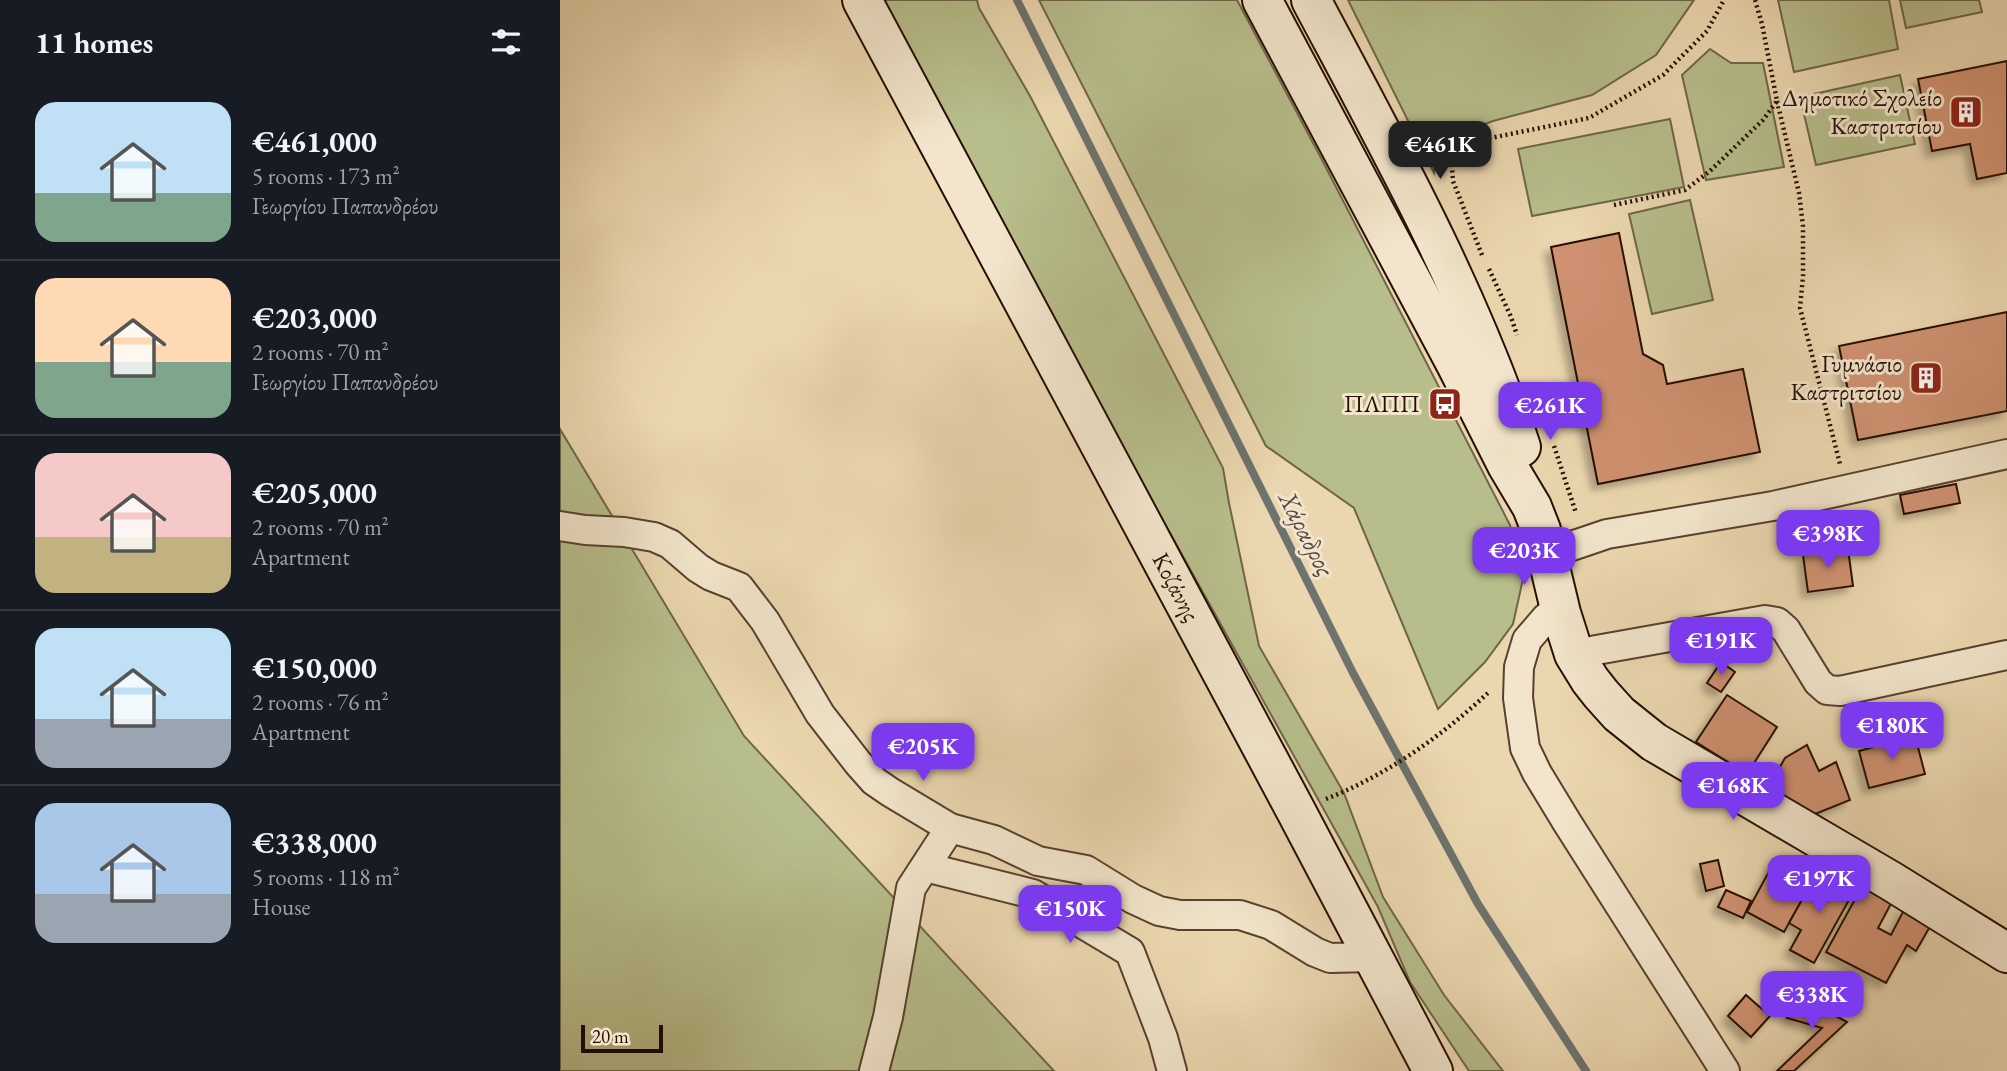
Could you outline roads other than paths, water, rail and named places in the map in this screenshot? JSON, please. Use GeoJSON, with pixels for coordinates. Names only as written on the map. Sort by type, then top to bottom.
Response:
{"type":"FeatureCollection","features":[{"type":"Feature","properties":{"kind":"main road","name":"Κοζάνης"},"geometry":{"type":"LineString","coordinates":[[862,0],[1433,1071]]}},
{"type":"Feature","properties":{"kind":"main road"},"geometry":{"type":"LineString","coordinates":[[1262,0],[1456,363],[1507,465],[1532,507],[1548,554],[1559,607],[1574,654],[1590,680],[1619,714],[1654,742],[1891,881],[2007,953]]}},
{"type":"Feature","properties":{"kind":"main road"},"geometry":{"type":"LineString","coordinates":[[1311,0],[1406,179],[1471,317],[1520,445],[1529,478],[1532,507]]}},
{"type":"Feature","properties":{"kind":"street"},"geometry":{"type":"LineString","coordinates":[[1548,554],[1607,534],[1784,503],[2007,454]]}},
{"type":"Feature","properties":{"kind":"street"},"geometry":{"type":"LineString","coordinates":[[560,526],[653,537],[670,544],[711,576],[739,587],[765,621],[820,714],[858,763],[874,781],[950,828],[994,840],[1038,861],[1086,870],[1133,899],[1159,911],[1180,915],[1240,915],[1271,925],[1329,958],[1372,957]]}},
{"type":"Feature","properties":{"kind":"street"},"geometry":{"type":"LineString","coordinates":[[1559,607],[1535,630],[1525,646],[1519,667],[1518,698],[1523,740],[1531,763],[1725,1071]]}},
{"type":"Feature","properties":{"kind":"street"},"geometry":{"type":"LineString","coordinates":[[1574,654],[1765,620],[1777,622],[1786,630],[1818,682],[1827,690],[1840,691],[2007,655]]}},
{"type":"Feature","properties":{"kind":"street"},"geometry":{"type":"LineString","coordinates":[[874,1071],[888,1017],[911,888],[950,828]]}},
{"type":"Feature","properties":{"kind":"street"},"geometry":{"type":"LineString","coordinates":[[925,867],[1033,894],[1130,952],[1163,1038],[1172,1071]]}},
{"type":"Feature","properties":{"kind":"waterway","name":"Χάραδρος"},"geometry":{"type":"LineString","coordinates":[[1017,0],[1353,673],[1478,904],[1586,1071]]}},
{"type":"Feature","properties":{"kind":"place","name":"Δημοτικό Σχολείο Καστριτσίου"},"geometry":{"type":"Point","coordinates":[1966,112]}},
{"type":"Feature","properties":{"kind":"place","name":"Γυμνάσιο Καστριτσίου"},"geometry":{"type":"Point","coordinates":[1926,378]}},
{"type":"Feature","properties":{"kind":"place","name":"ΠΛΠΠ"},"geometry":{"type":"Point","coordinates":[1445,404]}}]}
